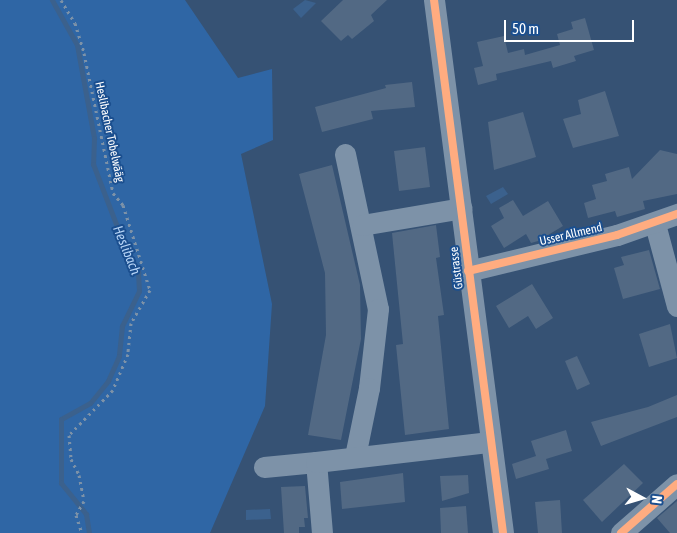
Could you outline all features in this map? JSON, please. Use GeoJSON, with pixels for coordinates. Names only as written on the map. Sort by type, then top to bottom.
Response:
{"type":"FeatureCollection","features":[{"type":"Feature","properties":{"kind":"street","name":"Güstrasse"},"geometry":{"type":"LineString","coordinates":[[434,0],[503,533]]}},
{"type":"Feature","properties":{"kind":"street"},"geometry":{"type":"LineString","coordinates":[[345,154],[362,225],[378,309],[369,388],[355,456]]}},
{"type":"Feature","properties":{"kind":"street"},"geometry":{"type":"LineString","coordinates":[[362,225],[462,208]]}},
{"type":"Feature","properties":{"kind":"street","name":"Usser Allmend"},"geometry":{"type":"LineString","coordinates":[[468,271],[655,224],[677,214]]}},
{"type":"Feature","properties":{"kind":"street"},"geometry":{"type":"LineString","coordinates":[[655,224],[677,306]]}},
{"type":"Feature","properties":{"kind":"street"},"geometry":{"type":"LineString","coordinates":[[264,467],[490,442]]}},
{"type":"Feature","properties":{"kind":"street"},"geometry":{"type":"LineString","coordinates":[[316,462],[322,533]]}},
{"type":"Feature","properties":{"kind":"street"},"geometry":{"type":"LineString","coordinates":[[620,533],[677,484]]}},
{"type":"Feature","properties":{"kind":"shaded area"},"geometry":{"type":"Polygon","coordinates":[[[0,0],[185,0],[238,78],[272,69],[273,140],[241,154],[272,304],[265,406],[210,533],[0,533],[0,0]]]}},
{"type":"Feature","properties":{"kind":"shaded area"},"geometry":{"type":"Polygon","coordinates":[[[305,0],[316,3],[301,18],[293,9],[305,0]]]}},
{"type":"Feature","properties":{"kind":"shaded area"},"geometry":{"type":"Polygon","coordinates":[[[503,187],[508,194],[491,204],[486,196],[503,187]]]}},
{"type":"Feature","properties":{"kind":"shaded area"},"geometry":{"type":"Polygon","coordinates":[[[270,509],[271,519],[246,520],[246,510],[270,509]]]}},
{"type":"Feature","properties":{"kind":"building"},"geometry":{"type":"Polygon","coordinates":[[[343,0],[387,0],[371,15],[374,21],[352,39],[348,35],[341,41],[321,21],[343,0]]]}},
{"type":"Feature","properties":{"kind":"building"},"geometry":{"type":"Polygon","coordinates":[[[585,18],[594,50],[574,56],[576,61],[553,68],[551,61],[496,74],[497,80],[478,85],[474,68],[483,66],[477,42],[504,36],[508,53],[524,49],[525,55],[560,45],[557,34],[573,29],[571,22],[585,18]]]}},
{"type":"Feature","properties":{"kind":"building"},"geometry":{"type":"Polygon","coordinates":[[[412,82],[415,107],[371,111],[373,119],[322,132],[315,107],[386,88],[385,85],[412,82]]]}},
{"type":"Feature","properties":{"kind":"building"},"geometry":{"type":"Polygon","coordinates":[[[605,91],[619,136],[573,148],[563,119],[581,114],[578,100],[605,91]]]}},
{"type":"Feature","properties":{"kind":"building"},"geometry":{"type":"Polygon","coordinates":[[[523,112],[536,157],[494,170],[488,122],[523,112]]]}},
{"type":"Feature","properties":{"kind":"building"},"geometry":{"type":"Polygon","coordinates":[[[425,147],[430,187],[399,191],[394,151],[425,147]]]}},
{"type":"Feature","properties":{"kind":"building"},"geometry":{"type":"Polygon","coordinates":[[[660,150],[677,154],[677,194],[643,201],[645,209],[617,217],[615,211],[588,218],[584,203],[596,199],[592,185],[607,181],[605,174],[629,167],[632,179],[660,150]]]}},
{"type":"Feature","properties":{"kind":"building"},"geometry":{"type":"Polygon","coordinates":[[[332,165],[360,285],[361,339],[341,440],[308,435],[326,335],[325,273],[299,174],[332,165]]]}},
{"type":"Feature","properties":{"kind":"building"},"geometry":{"type":"Polygon","coordinates":[[[513,200],[523,216],[548,201],[563,226],[538,241],[531,243],[526,234],[504,248],[491,226],[504,218],[499,208],[513,200]]]}},
{"type":"Feature","properties":{"kind":"building"},"geometry":{"type":"Polygon","coordinates":[[[436,225],[440,257],[436,258],[444,315],[438,316],[449,429],[405,435],[396,345],[403,344],[392,233],[436,225]]]}},
{"type":"Feature","properties":{"kind":"building"},"geometry":{"type":"Polygon","coordinates":[[[649,250],[660,289],[623,299],[614,268],[624,265],[621,257],[649,250]]]}},
{"type":"Feature","properties":{"kind":"building"},"geometry":{"type":"Polygon","coordinates":[[[532,284],[553,318],[536,329],[528,316],[509,328],[496,306],[532,284]]]}},
{"type":"Feature","properties":{"kind":"building"},"geometry":{"type":"Polygon","coordinates":[[[670,324],[677,358],[649,367],[639,334],[670,324]]]}},
{"type":"Feature","properties":{"kind":"building"},"geometry":{"type":"Polygon","coordinates":[[[577,356],[590,384],[577,390],[565,361],[577,356]]]}},
{"type":"Feature","properties":{"kind":"building"},"geometry":{"type":"Polygon","coordinates":[[[677,395],[677,417],[601,446],[591,422],[648,407],[677,395]]]}},
{"type":"Feature","properties":{"kind":"building"},"geometry":{"type":"Polygon","coordinates":[[[566,430],[572,451],[546,459],[549,469],[516,479],[512,464],[536,456],[531,441],[566,430]]]}},
{"type":"Feature","properties":{"kind":"building"},"geometry":{"type":"Polygon","coordinates":[[[624,464],[643,483],[602,522],[583,500],[624,464]]]}},
{"type":"Feature","properties":{"kind":"building"},"geometry":{"type":"Polygon","coordinates":[[[403,473],[405,502],[342,509],[340,482],[403,473]]]}},
{"type":"Feature","properties":{"kind":"building"},"geometry":{"type":"Polygon","coordinates":[[[468,475],[469,493],[442,501],[440,476],[468,475]]]}},
{"type":"Feature","properties":{"kind":"building"},"geometry":{"type":"Polygon","coordinates":[[[305,486],[308,518],[304,518],[305,527],[299,527],[299,533],[284,533],[281,487],[305,486]]]}},
{"type":"Feature","properties":{"kind":"building"},"geometry":{"type":"Polygon","coordinates":[[[560,500],[562,533],[538,533],[535,502],[560,500]]]}},
{"type":"Feature","properties":{"kind":"building"},"geometry":{"type":"Polygon","coordinates":[[[677,501],[677,533],[670,533],[657,518],[677,501]]]}},
{"type":"Feature","properties":{"kind":"building"},"geometry":{"type":"Polygon","coordinates":[[[466,506],[468,533],[441,533],[440,508],[466,506]]]}},
{"type":"Feature","properties":{"kind":"waterway","name":"Heslibach"},"geometry":{"type":"LineString","coordinates":[[52,0],[77,45],[94,138],[93,164],[123,242],[138,272],[139,291],[122,326],[119,356],[108,381],[90,403],[61,419],[61,483],[86,514],[89,533]]}},
{"type":"Feature","properties":{"kind":"cycle path"},"geometry":{"type":"LineString","coordinates":[[434,0],[503,533]]}},
{"type":"Feature","properties":{"kind":"cycle path"},"geometry":{"type":"LineString","coordinates":[[468,271],[617,235],[677,214]]}},
{"type":"Feature","properties":{"kind":"cycle path"},"geometry":{"type":"LineString","coordinates":[[621,533],[677,484]]}}]}
